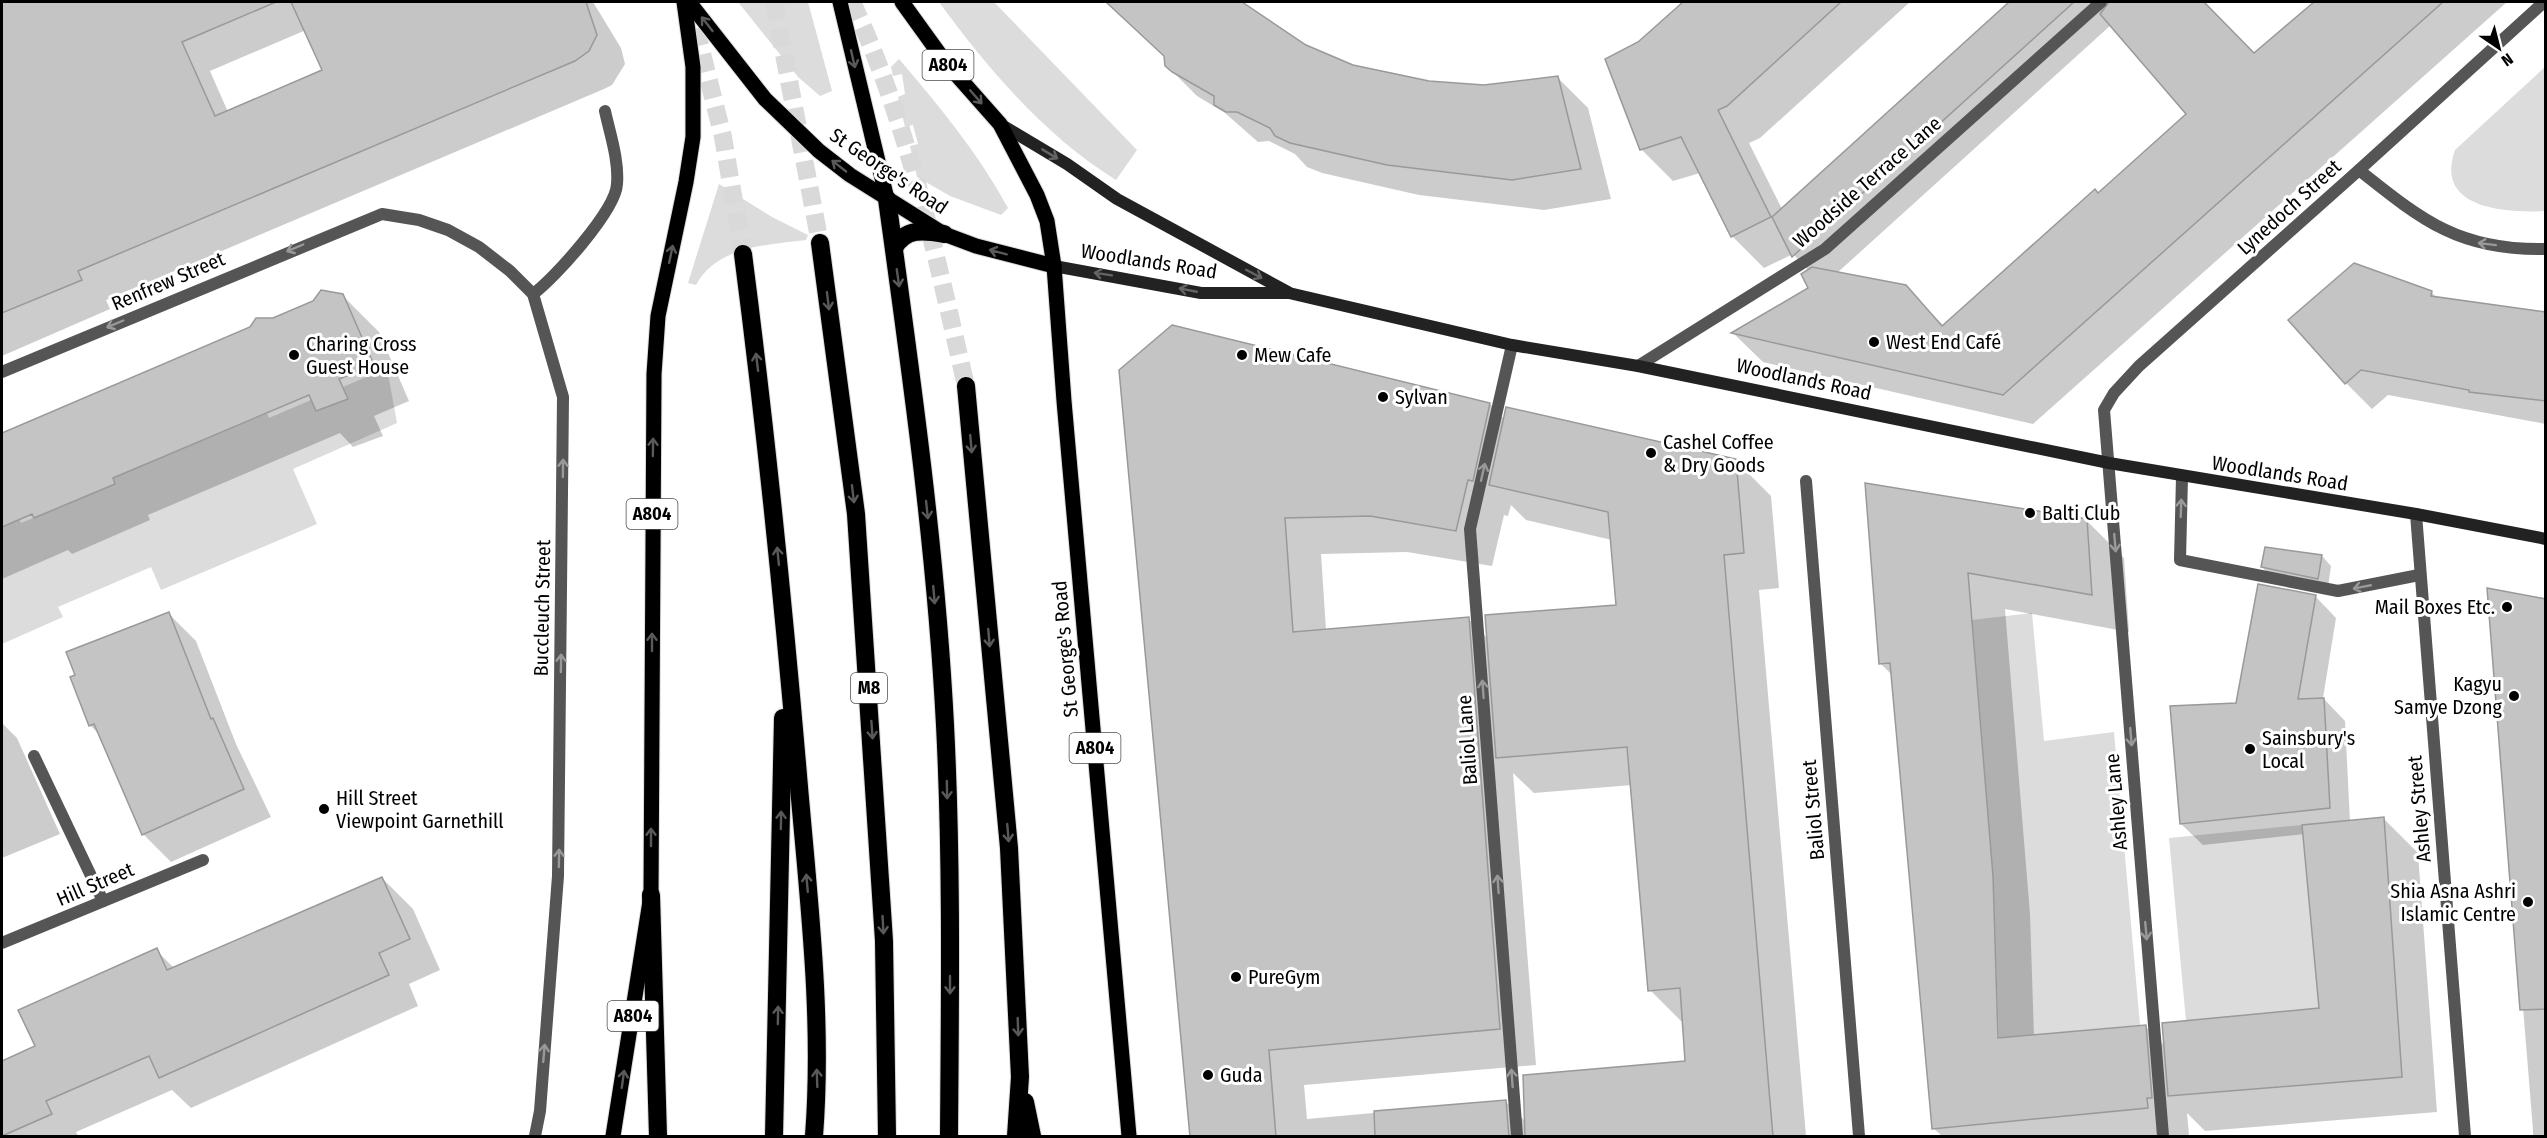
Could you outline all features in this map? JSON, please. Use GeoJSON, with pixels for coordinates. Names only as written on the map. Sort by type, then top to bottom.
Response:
{"type":"FeatureCollection","features":[{"type":"Feature","properties":{"kind":"highway"},"geometry":{"type":"LineString","coordinates":[[887,199],[930,537],[945,725],[950,975],[949,1137]]}},
{"type":"Feature","properties":{"kind":"highway"},"geometry":{"type":"LineString","coordinates":[[894,248],[899,238],[910,232],[925,230],[944,234]]}},
{"type":"Feature","properties":{"kind":"highway","name":"M8"},"geometry":{"type":"LineString","coordinates":[[820,243],[856,514],[884,941],[886,1137]]}},
{"type":"Feature","properties":{"kind":"highway"},"geometry":{"type":"LineString","coordinates":[[743,254],[767,441],[812,935],[818,1087],[814,1137]]}},
{"type":"Feature","properties":{"kind":"highway"},"geometry":{"type":"LineString","coordinates":[[966,386],[1009,848],[1020,1077],[1016,1137]]}},
{"type":"Feature","properties":{"kind":"highway"},"geometry":{"type":"LineString","coordinates":[[774,1137],[784,614]]}},
{"type":"Feature","properties":{"kind":"highway"},"geometry":{"type":"LineString","coordinates":[[651,895],[658,1137]]}},
{"type":"Feature","properties":{"kind":"highway"},"geometry":{"type":"LineString","coordinates":[[1020,1077],[1032,1137]]}},
{"type":"Feature","properties":{"kind":"main road","name":"A804"},"geometry":{"type":"LineString","coordinates":[[613,1137],[651,895],[654,374],[658,316],[693,137],[693,67],[684,2]]}},
{"type":"Feature","properties":{"kind":"main road","name":"St George's Road"},"geometry":{"type":"LineString","coordinates":[[689,2],[765,99],[819,150],[887,199],[944,234],[976,246],[1054,266]]}},
{"type":"Feature","properties":{"kind":"main road"},"geometry":{"type":"LineString","coordinates":[[840,2],[887,199]]}},
{"type":"Feature","properties":{"kind":"main road","name":"St George's Road"},"geometry":{"type":"LineString","coordinates":[[902,2],[946,63],[1000,124],[1037,195],[1047,221],[1054,266],[1062,385],[1129,1137]]}},
{"type":"Feature","properties":{"kind":"street","name":"Woodside Terrace Lane"},"geometry":{"type":"LineString","coordinates":[[1638,366],[1825,249],[2100,2]]}},
{"type":"Feature","properties":{"kind":"street","name":"Lynedoch Street"},"geometry":{"type":"LineString","coordinates":[[2109,463],[2104,410],[2114,393],[2139,366],[2360,171],[2544,2]]}},
{"type":"Feature","properties":{"kind":"street"},"geometry":{"type":"LineString","coordinates":[[533,294],[547,284],[585,240],[606,213],[618,187],[605,111]]}},
{"type":"Feature","properties":{"kind":"street","name":"A804"},"geometry":{"type":"LineString","coordinates":[[1000,124],[1067,164],[1117,199],[1289,292]]}},
{"type":"Feature","properties":{"kind":"street"},"geometry":{"type":"LineString","coordinates":[[2360,171],[2423,219],[2452,235],[2477,243],[2546,249]]}},
{"type":"Feature","properties":{"kind":"street","name":"Buccleuch Street"},"geometry":{"type":"LineString","coordinates":[[349,226],[382,214],[419,220],[448,231],[479,247],[510,271],[533,294],[563,397],[558,876],[540,1111],[535,1137]]}},
{"type":"Feature","properties":{"kind":"street","name":"Renfrew Street"},"geometry":{"type":"LineString","coordinates":[[2,372],[349,226]]}},
{"type":"Feature","properties":{"kind":"street","name":"Woodlands Road"},"geometry":{"type":"LineString","coordinates":[[1054,266],[1201,293],[1289,292],[1512,345],[1638,366],[2109,463],[2182,477],[2416,514],[2546,539]]}},
{"type":"Feature","properties":{"kind":"street","name":"Baliol Lane"},"geometry":{"type":"LineString","coordinates":[[1512,345],[1470,529],[1517,1137]]}},
{"type":"Feature","properties":{"kind":"street","name":"Ashley Lane"},"geometry":{"type":"LineString","coordinates":[[2109,463],[2163,1137]]}},
{"type":"Feature","properties":{"kind":"street"},"geometry":{"type":"LineString","coordinates":[[2182,477],[2180,560],[2338,591],[2419,575]]}},
{"type":"Feature","properties":{"kind":"street","name":"Baliol Street"},"geometry":{"type":"LineString","coordinates":[[1806,481],[1858,1137]]}},
{"type":"Feature","properties":{"kind":"street","name":"Ashley Street"},"geometry":{"type":"LineString","coordinates":[[2416,514],[2428,691],[2466,1137]]}},
{"type":"Feature","properties":{"kind":"street"},"geometry":{"type":"LineString","coordinates":[[34,756],[103,901]]}},
{"type":"Feature","properties":{"kind":"street","name":"Hill Street"},"geometry":{"type":"LineString","coordinates":[[2,944],[203,860]]}},
{"type":"Feature","properties":{"kind":"shaded area"},"geometry":{"type":"Polygon","coordinates":[[[738,2],[808,2],[832,91],[820,96],[798,77],[738,2]]]}},
{"type":"Feature","properties":{"kind":"shaded area"},"geometry":{"type":"Polygon","coordinates":[[[939,2],[994,2],[1137,150],[1116,180],[1090,163],[1019,100],[977,52],[939,2]]]}},
{"type":"Feature","properties":{"kind":"shaded area"},"geometry":{"type":"Polygon","coordinates":[[[899,59],[944,113],[984,168],[1008,208],[1001,215],[950,196],[917,177],[910,146],[918,144],[913,125],[905,127],[898,97],[905,94],[902,74],[893,76],[891,67],[899,59]]]}},
{"type":"Feature","properties":{"kind":"shaded area"},"geometry":{"type":"Polygon","coordinates":[[[2545,67],[2545,211],[2511,211],[2493,208],[2464,196],[2455,185],[2451,170],[2455,150],[2545,67]]]}},
{"type":"Feature","properties":{"kind":"shaded area"},"geometry":{"type":"Polygon","coordinates":[[[719,184],[772,217],[808,235],[806,240],[760,246],[730,255],[705,272],[696,285],[688,283],[719,184]]]}},
{"type":"Feature","properties":{"kind":"shaded area"},"geometry":{"type":"Polygon","coordinates":[[[387,368],[397,423],[293,469],[317,524],[161,590],[151,567],[58,607],[63,617],[2,644],[2,527],[19,519],[21,523],[115,484],[113,478],[267,413],[269,418],[311,400],[316,411],[347,399],[343,387],[387,368]]]}},
{"type":"Feature","properties":{"kind":"shaded area"},"geometry":{"type":"Polygon","coordinates":[[[2032,613],[2044,741],[2114,732],[2140,1025],[1999,1038],[1993,876],[1972,620],[2032,613]]]}},
{"type":"Feature","properties":{"kind":"shaded area"},"geometry":{"type":"Polygon","coordinates":[[[2302,825],[2319,1008],[2186,1021],[2169,838],[2302,825]]]}},
{"type":"Feature","properties":{"kind":"building"},"geometry":{"type":"Polygon","coordinates":[[[2,2],[276,2],[182,42],[215,116],[322,70],[291,2],[586,2],[597,35],[589,51],[575,61],[78,271],[82,280],[2,313],[2,2]]]}},
{"type":"Feature","properties":{"kind":"building"},"geometry":{"type":"Polygon","coordinates":[[[1106,2],[1242,2],[1306,45],[1353,65],[1429,81],[1484,85],[1558,76],[1581,169],[1512,180],[1387,165],[1290,143],[1275,136],[1270,128],[1237,112],[1226,112],[1214,105],[1214,96],[1165,66],[1164,56],[1106,2]]]}},
{"type":"Feature","properties":{"kind":"building"},"geometry":{"type":"Polygon","coordinates":[[[1683,2],[1841,2],[1727,106],[1718,110],[1771,217],[1731,237],[1681,137],[1640,150],[1605,59],[1638,42],[1683,2]]]}},
{"type":"Feature","properties":{"kind":"building"},"geometry":{"type":"Polygon","coordinates":[[[2009,2],[2074,2],[1792,257],[1772,217],[2009,2]]]}},
{"type":"Feature","properties":{"kind":"building"},"geometry":{"type":"Polygon","coordinates":[[[2109,2],[2204,2],[2254,53],[2314,2],[2443,2],[2003,395],[1731,333],[1808,288],[1801,274],[1812,267],[1906,285],[1942,326],[2095,189],[2098,193],[2186,114],[2100,14],[2109,2]]]}},
{"type":"Feature","properties":{"kind":"building"},"geometry":{"type":"Polygon","coordinates":[[[2354,263],[2432,291],[2431,296],[2546,312],[2546,401],[2469,392],[2469,390],[2361,370],[2345,384],[2288,320],[2354,263]]]}},
{"type":"Feature","properties":{"kind":"building"},"geometry":{"type":"Polygon","coordinates":[[[321,290],[343,294],[374,365],[339,379],[348,399],[316,411],[309,395],[113,478],[115,484],[34,518],[32,514],[2,527],[2,433],[250,327],[256,318],[273,318],[313,301],[321,290]]]}},
{"type":"Feature","properties":{"kind":"building"},"geometry":{"type":"Polygon","coordinates":[[[1172,325],[1490,403],[1473,481],[1468,480],[1456,531],[1370,516],[1285,518],[1293,632],[1469,617],[1500,1029],[1269,1050],[1276,1137],[1190,1137],[1119,370],[1172,325]]]}},
{"type":"Feature","properties":{"kind":"building"},"geometry":{"type":"Polygon","coordinates":[[[1506,407],[1736,459],[1744,553],[1724,555],[1773,1137],[1525,1137],[1523,1075],[1685,1061],[1680,988],[1648,991],[1627,747],[1496,758],[1485,615],[1616,605],[1608,512],[1489,485],[1506,407]]]}},
{"type":"Feature","properties":{"kind":"building"},"geometry":{"type":"Polygon","coordinates":[[[1865,483],[2087,519],[2092,595],[1968,573],[1993,876],[1998,1038],[2146,1025],[2152,1098],[2147,1098],[2148,1108],[1932,1129],[1890,663],[1879,664],[1865,483]]]}},
{"type":"Feature","properties":{"kind":"building"},"geometry":{"type":"Polygon","coordinates":[[[2265,547],[2322,555],[2318,579],[2261,567],[2265,547]]]}},
{"type":"Feature","properties":{"kind":"building","name":"Sainsbury's Local"},"geometry":{"type":"Polygon","coordinates":[[[2258,584],[2316,595],[2298,699],[2324,698],[2330,808],[2180,824],[2170,706],[2236,703],[2258,584]]]}},
{"type":"Feature","properties":{"kind":"building"},"geometry":{"type":"Polygon","coordinates":[[[2487,588],[2546,599],[2546,1009],[2520,1010],[2487,588]]]}},
{"type":"Feature","properties":{"kind":"building"},"geometry":{"type":"Polygon","coordinates":[[[169,612],[211,719],[213,718],[244,789],[142,835],[94,724],[89,726],[70,677],[75,675],[66,652],[169,612]]]}},
{"type":"Feature","properties":{"kind":"building"},"geometry":{"type":"Polygon","coordinates":[[[2384,817],[2402,1077],[2168,1096],[2162,1023],[2319,1008],[2302,825],[2384,817]]]}},
{"type":"Feature","properties":{"kind":"building"},"geometry":{"type":"Polygon","coordinates":[[[382,877],[410,939],[379,953],[389,975],[159,1078],[149,1056],[46,1101],[52,1114],[2,1136],[2,1061],[35,1046],[18,1010],[157,948],[167,970],[382,877]]]}},
{"type":"Feature","properties":{"kind":"building"},"geometry":{"type":"Polygon","coordinates":[[[1506,1100],[1509,1137],[1375,1137],[1374,1111],[1506,1100]]]}},
{"type":"Feature","properties":{"kind":"tunnel"},"geometry":{"type":"LineString","coordinates":[[689,2],[723,137],[743,254]]}},
{"type":"Feature","properties":{"kind":"tunnel"},"geometry":{"type":"LineString","coordinates":[[774,2],[820,243]]}},
{"type":"Feature","properties":{"kind":"tunnel"},"geometry":{"type":"LineString","coordinates":[[852,2],[890,95],[905,143],[932,240],[966,386]]}},
{"type":"Feature","properties":{"kind":"place","name":"West End Café"},"geometry":{"type":"Point","coordinates":[1874,342]}},
{"type":"Feature","properties":{"kind":"place","name":"Charing Cross Guest House"},"geometry":{"type":"Point","coordinates":[294,355]}},
{"type":"Feature","properties":{"kind":"place","name":"Mew Cafe"},"geometry":{"type":"Point","coordinates":[1242,355]}},
{"type":"Feature","properties":{"kind":"place","name":"Sylvan"},"geometry":{"type":"Point","coordinates":[1383,397]}},
{"type":"Feature","properties":{"kind":"place","name":"Cashel Coffee & Dry Goods"},"geometry":{"type":"Point","coordinates":[1651,453]}},
{"type":"Feature","properties":{"kind":"place","name":"Balti Club"},"geometry":{"type":"Point","coordinates":[2030,513]}},
{"type":"Feature","properties":{"kind":"place","name":"Mail Boxes Etc."},"geometry":{"type":"Point","coordinates":[2507,607]}},
{"type":"Feature","properties":{"kind":"place","name":"Kagyu Samye Dzong"},"geometry":{"type":"Point","coordinates":[2514,696]}},
{"type":"Feature","properties":{"kind":"place","name":"Sainsbury's Local"},"geometry":{"type":"Point","coordinates":[2250,749]}},
{"type":"Feature","properties":{"kind":"place","name":"Hill Street Viewpoint Garnethill"},"geometry":{"type":"Point","coordinates":[324,809]}},
{"type":"Feature","properties":{"kind":"place","name":"Shia Asna Ashri Islamic Centre"},"geometry":{"type":"Point","coordinates":[2528,902]}},
{"type":"Feature","properties":{"kind":"place","name":"PureGym"},"geometry":{"type":"Point","coordinates":[1236,977]}},
{"type":"Feature","properties":{"kind":"place","name":"Guda"},"geometry":{"type":"Point","coordinates":[1208,1075]}}]}
